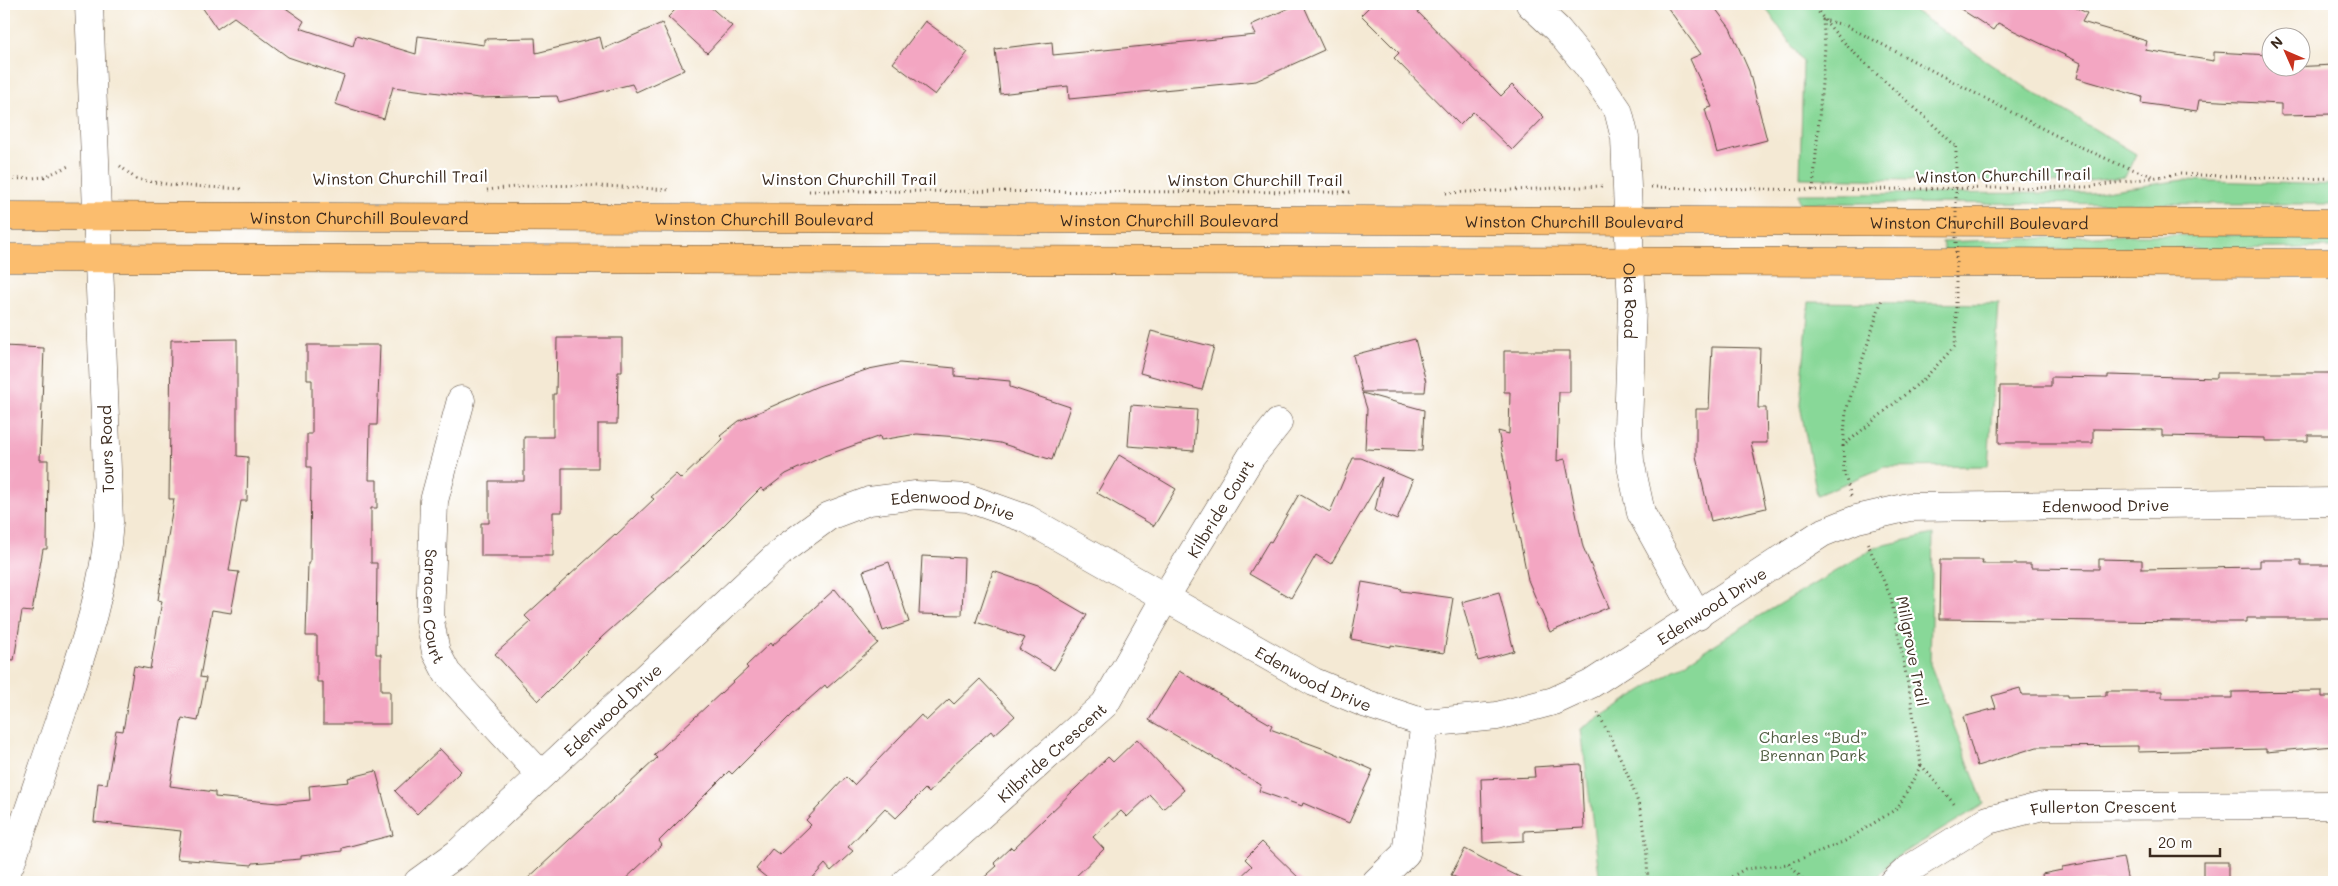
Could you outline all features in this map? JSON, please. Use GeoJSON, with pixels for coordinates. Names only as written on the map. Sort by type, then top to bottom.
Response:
{"type":"FeatureCollection","features":[{"type":"Feature","properties":{"kind":"main road","name":"Winston Churchill Boulevard"},"geometry":{"type":"LineString","coordinates":[[4,216],[2334,223]]}},
{"type":"Feature","properties":{"kind":"main road"},"geometry":{"type":"LineString","coordinates":[[4,258],[2334,264]]}},
{"type":"Feature","properties":{"kind":"street","name":"Tours Road"},"geometry":{"type":"LineString","coordinates":[[4,878],[12,860],[75,673],[94,611],[107,553],[109,522],[89,4]]}},
{"type":"Feature","properties":{"kind":"street","name":"Oka Road"},"geometry":{"type":"LineString","coordinates":[[1530,4],[1557,29],[1586,64],[1618,110],[1625,138],[1632,306],[1628,429],[1630,461],[1641,513],[1698,616]]}},
{"type":"Feature","properties":{"kind":"street","name":"Saracen Court"},"geometry":{"type":"LineString","coordinates":[[461,400],[434,501],[430,621],[436,652],[447,673],[542,776]]}},
{"type":"Feature","properties":{"kind":"street","name":"Kilbride Court"},"geometry":{"type":"LineString","coordinates":[[1166,596],[1251,457],[1278,423]]}},
{"type":"Feature","properties":{"kind":"street","name":"Edenwood Drive"},"geometry":{"type":"LineString","coordinates":[[418,882],[458,853],[784,549],[829,516],[869,501],[916,495],[968,498],[1027,519],[1166,596],[1314,682],[1367,704],[1425,722],[1497,716],[1554,701],[1591,684],[1698,616],[1822,533],[1856,519],[1909,507],[2334,502]]}},
{"type":"Feature","properties":{"kind":"street","name":"Kilbride Crescent"},"geometry":{"type":"LineString","coordinates":[[906,882],[1105,704],[1166,596]]}},
{"type":"Feature","properties":{"kind":"street"},"geometry":{"type":"LineString","coordinates":[[1376,882],[1406,854],[1425,722]]}},
{"type":"Feature","properties":{"kind":"street","name":"Fullerton Crescent"},"geometry":{"type":"LineString","coordinates":[[1894,882],[1906,871],[1988,820],[2043,806],[2334,806]]}},
{"type":"Feature","properties":{"kind":"path"},"geometry":{"type":"LineString","coordinates":[[1813,4],[1823,20],[1845,45],[1928,118],[1956,147],[1955,346],[1925,378],[1843,446]]}},
{"type":"Feature","properties":{"kind":"path"},"geometry":{"type":"LineString","coordinates":[[1823,20],[1845,25],[2053,134],[2120,165],[2156,177]]}},
{"type":"Feature","properties":{"kind":"path"},"geometry":{"type":"LineString","coordinates":[[1813,190],[1825,47],[1823,20]]}},
{"type":"Feature","properties":{"kind":"path"},"geometry":{"type":"LineString","coordinates":[[4,180],[44,177],[70,165]]}},
{"type":"Feature","properties":{"kind":"path"},"geometry":{"type":"LineString","coordinates":[[122,166],[136,179],[172,185],[245,189]]}},
{"type":"Feature","properties":{"kind":"path","name":"Winston Churchill Trail"},"geometry":{"type":"LineString","coordinates":[[1672,188],[1813,190],[2087,187],[2179,174],[2290,179],[2334,178]]}},
{"type":"Feature","properties":{"kind":"path","name":"Winston Churchill Trail"},"geometry":{"type":"LineString","coordinates":[[482,191],[530,184],[621,186],[679,191]]}},
{"type":"Feature","properties":{"kind":"path"},"geometry":{"type":"LineString","coordinates":[[1444,193],[1536,190],[1583,186]]}},
{"type":"Feature","properties":{"kind":"path","name":"Winston Churchill Trail"},"geometry":{"type":"LineString","coordinates":[[806,191],[1355,192]]}},
{"type":"Feature","properties":{"kind":"path","name":"Millgrove Trail"},"geometry":{"type":"LineString","coordinates":[[1882,300],[1846,411],[1843,446],[1844,472],[1856,519],[1891,598],[1911,700],[1921,765]]}},
{"type":"Feature","properties":{"kind":"path"},"geometry":{"type":"LineString","coordinates":[[1598,713],[1632,788],[1644,827],[1648,882]]}},
{"type":"Feature","properties":{"kind":"path"},"geometry":{"type":"LineString","coordinates":[[1723,882],[1745,869],[1788,864],[1836,846],[1898,808],[1921,765],[1954,805]]}},
{"type":"Feature","properties":{"kind":"path"},"geometry":{"type":"LineString","coordinates":[[1788,864],[1806,882]]}},
{"type":"Feature","properties":{"kind":"green space"},"geometry":{"type":"Polygon","coordinates":[[[1763,4],[1904,4],[2031,91],[2136,154],[2125,177],[2070,183],[1800,178],[1803,62],[1763,4]]]}},
{"type":"Feature","properties":{"kind":"green space"},"geometry":{"type":"Polygon","coordinates":[[[2183,180],[2334,185],[2334,204],[1799,203],[1798,194],[2091,193],[2183,180]]]}},
{"type":"Feature","properties":{"kind":"green space"},"geometry":{"type":"Polygon","coordinates":[[[2121,235],[2334,235],[2334,248],[1944,250],[1942,242],[2121,235]]]}},
{"type":"Feature","properties":{"kind":"green space"},"geometry":{"type":"Polygon","coordinates":[[[1809,302],[1999,304],[1988,466],[1885,467],[1817,495],[1800,405],[1809,302]]]}},
{"type":"Feature","properties":{"kind":"green space","name":"Charles “Bud” Brennan Park"},"geometry":{"type":"Polygon","coordinates":[[[1933,534],[1930,664],[1984,804],[1889,862],[1874,882],[1600,882],[1581,729],[1755,619],[1876,547],[1933,534]]]}},
{"type":"Feature","properties":{"kind":"building"},"geometry":{"type":"Polygon","coordinates":[[[200,4],[280,4],[304,21],[300,28],[353,46],[356,36],[416,54],[418,36],[484,45],[484,39],[535,38],[536,53],[600,37],[603,49],[662,23],[684,70],[636,92],[632,84],[559,102],[557,96],[479,98],[393,87],[384,119],[335,104],[344,76],[288,57],[234,17],[217,29],[200,4]]]}},
{"type":"Feature","properties":{"kind":"building"},"geometry":{"type":"Polygon","coordinates":[[[681,4],[707,4],[732,26],[707,53],[668,17],[681,4]]]}},
{"type":"Feature","properties":{"kind":"building"},"geometry":{"type":"Polygon","coordinates":[[[1298,4],[1303,4],[1324,50],[1256,81],[1069,99],[1068,86],[1000,94],[995,49],[1052,42],[1053,55],[1256,35],[1251,25],[1298,4]]]}},
{"type":"Feature","properties":{"kind":"building"},"geometry":{"type":"Polygon","coordinates":[[[1372,4],[1410,4],[1501,96],[1512,85],[1544,117],[1512,150],[1473,112],[1460,125],[1394,58],[1399,53],[1361,15],[1372,4]]]}},
{"type":"Feature","properties":{"kind":"building"},"geometry":{"type":"Polygon","coordinates":[[[1665,4],[1712,4],[1730,28],[1749,71],[1767,140],[1717,153],[1705,109],[1712,107],[1690,59],[1701,54],[1665,4]]]}},
{"type":"Feature","properties":{"kind":"building"},"geometry":{"type":"Polygon","coordinates":[[[1953,4],[2068,4],[2087,13],[2082,22],[2147,41],[2145,50],[2214,61],[2214,52],[2260,54],[2260,78],[2310,78],[2310,66],[2334,65],[2334,114],[2281,115],[2281,104],[2199,100],[2197,111],[2141,103],[2142,97],[2077,78],[2081,63],[1998,23],[1993,30],[1953,4]]]}},
{"type":"Feature","properties":{"kind":"building"},"geometry":{"type":"Polygon","coordinates":[[[925,21],[968,52],[935,95],[893,63],[925,21]]]}},
{"type":"Feature","properties":{"kind":"building"},"geometry":{"type":"Polygon","coordinates":[[[1151,331],[1214,347],[1202,390],[1140,373],[1151,331]]]}},
{"type":"Feature","properties":{"kind":"building"},"geometry":{"type":"Polygon","coordinates":[[[557,338],[622,338],[622,372],[618,372],[617,424],[598,424],[598,468],[562,468],[562,512],[553,512],[553,556],[481,556],[481,523],[489,523],[489,481],[524,481],[524,437],[553,437],[553,394],[556,394],[557,338]]]}},
{"type":"Feature","properties":{"kind":"building"},"geometry":{"type":"Polygon","coordinates":[[[237,339],[237,456],[248,457],[247,501],[241,501],[229,571],[239,572],[231,613],[212,610],[200,677],[206,678],[198,721],[182,718],[170,786],[215,792],[215,797],[278,803],[310,800],[309,786],[349,782],[348,778],[376,771],[393,835],[342,848],[342,851],[301,856],[301,859],[253,863],[252,865],[177,859],[181,831],[94,822],[98,783],[107,784],[116,730],[123,731],[134,666],[150,669],[162,601],[158,600],[174,499],[169,499],[171,340],[237,339]]]}},
{"type":"Feature","properties":{"kind":"building"},"geometry":{"type":"Polygon","coordinates":[[[1415,339],[1426,382],[1425,392],[1362,392],[1353,355],[1415,339]]]}},
{"type":"Feature","properties":{"kind":"building"},"geometry":{"type":"Polygon","coordinates":[[[307,345],[380,345],[377,425],[370,425],[369,480],[377,480],[377,508],[371,508],[371,563],[377,563],[376,654],[381,654],[381,691],[390,691],[390,724],[323,724],[323,682],[317,682],[317,636],[306,636],[308,563],[310,563],[311,467],[307,467],[307,434],[312,434],[312,380],[307,380],[307,345]]]}},
{"type":"Feature","properties":{"kind":"building"},"geometry":{"type":"Polygon","coordinates":[[[4,346],[44,348],[40,460],[48,460],[47,549],[43,549],[32,612],[22,611],[14,660],[4,659],[4,346]]]}},
{"type":"Feature","properties":{"kind":"building"},"geometry":{"type":"Polygon","coordinates":[[[1712,347],[1760,348],[1758,408],[1766,408],[1767,443],[1751,443],[1766,508],[1711,521],[1696,456],[1696,409],[1709,409],[1712,347]]]}},
{"type":"Feature","properties":{"kind":"building"},"geometry":{"type":"Polygon","coordinates":[[[1504,351],[1570,351],[1570,392],[1559,392],[1557,461],[1565,459],[1583,547],[1609,607],[1550,632],[1528,580],[1498,431],[1509,434],[1510,392],[1504,392],[1504,351]]]}},
{"type":"Feature","properties":{"kind":"building"},"geometry":{"type":"Polygon","coordinates":[[[900,363],[955,368],[955,376],[1010,381],[1010,387],[1070,407],[1052,460],[1000,443],[959,437],[917,434],[881,440],[880,436],[824,456],[786,474],[764,491],[761,488],[692,557],[603,636],[538,701],[495,654],[531,622],[525,616],[616,535],[654,499],[651,497],[676,474],[681,479],[723,439],[720,436],[739,421],[818,386],[869,369],[900,363]]]}},
{"type":"Feature","properties":{"kind":"building"},"geometry":{"type":"Polygon","coordinates":[[[2217,373],[2334,373],[2334,435],[2308,435],[2308,441],[2265,441],[2265,438],[2162,436],[2162,430],[2093,429],[2093,443],[1999,443],[2000,386],[2051,386],[2051,377],[2108,378],[2108,375],[2217,378],[2217,373]]]}},
{"type":"Feature","properties":{"kind":"building"},"geometry":{"type":"Polygon","coordinates":[[[1362,393],[1424,410],[1422,451],[1365,449],[1367,409],[1362,393]]]}},
{"type":"Feature","properties":{"kind":"building"},"geometry":{"type":"Polygon","coordinates":[[[1131,405],[1197,410],[1194,451],[1128,446],[1131,405]]]}},
{"type":"Feature","properties":{"kind":"building"},"geometry":{"type":"Polygon","coordinates":[[[1119,455],[1176,489],[1154,526],[1097,493],[1119,455]]]}},
{"type":"Feature","properties":{"kind":"building"},"geometry":{"type":"Polygon","coordinates":[[[1353,458],[1361,458],[1413,480],[1397,520],[1375,511],[1382,477],[1331,564],[1316,555],[1291,598],[1249,574],[1269,541],[1271,542],[1299,494],[1330,512],[1353,458]]]}},
{"type":"Feature","properties":{"kind":"building"},"geometry":{"type":"Polygon","coordinates":[[[922,556],[964,558],[962,615],[919,614],[922,556]]]}},
{"type":"Feature","properties":{"kind":"building"},"geometry":{"type":"Polygon","coordinates":[[[2099,559],[2142,560],[2142,569],[2260,567],[2260,560],[2301,560],[2301,565],[2334,565],[2334,618],[2247,618],[2247,622],[1939,619],[1940,560],[1983,560],[1982,564],[2031,564],[2031,568],[2099,569],[2099,559]]]}},
{"type":"Feature","properties":{"kind":"building"},"geometry":{"type":"Polygon","coordinates":[[[889,562],[909,622],[883,631],[863,571],[889,562]]]}},
{"type":"Feature","properties":{"kind":"building"},"geometry":{"type":"Polygon","coordinates":[[[993,571],[1037,586],[1087,615],[1054,670],[1019,649],[1025,638],[976,622],[993,571]]]}},
{"type":"Feature","properties":{"kind":"building"},"geometry":{"type":"Polygon","coordinates":[[[1362,582],[1402,589],[1401,591],[1453,598],[1444,653],[1391,645],[1391,647],[1351,639],[1362,582]]]}},
{"type":"Feature","properties":{"kind":"building"},"geometry":{"type":"Polygon","coordinates":[[[835,589],[878,643],[827,688],[825,685],[791,715],[732,774],[729,771],[659,841],[662,845],[622,882],[524,882],[657,758],[654,755],[748,668],[746,666],[770,643],[772,646],[835,589]]]}},
{"type":"Feature","properties":{"kind":"building"},"geometry":{"type":"Polygon","coordinates":[[[1499,592],[1514,651],[1478,661],[1462,602],[1499,592]]]}},
{"type":"Feature","properties":{"kind":"building"},"geometry":{"type":"Polygon","coordinates":[[[1179,671],[1272,725],[1270,729],[1330,751],[1373,770],[1349,823],[1303,803],[1302,806],[1259,791],[1261,785],[1149,720],[1179,671]]]}},
{"type":"Feature","properties":{"kind":"building"},"geometry":{"type":"Polygon","coordinates":[[[980,679],[1015,716],[994,735],[991,731],[954,764],[929,793],[925,789],[896,818],[885,808],[848,847],[853,851],[831,871],[825,864],[809,882],[772,882],[756,869],[772,849],[780,855],[811,825],[806,820],[846,777],[854,785],[921,715],[926,721],[949,699],[954,704],[980,679]]]}},
{"type":"Feature","properties":{"kind":"building"},"geometry":{"type":"Polygon","coordinates":[[[2020,688],[2022,695],[2068,695],[2068,697],[2106,696],[2106,691],[2162,691],[2162,698],[2232,698],[2232,692],[2322,691],[2322,697],[2334,697],[2334,746],[2266,752],[2266,749],[2138,752],[2138,746],[2037,747],[1977,766],[1963,717],[1996,708],[1992,696],[2020,688]]]}},
{"type":"Feature","properties":{"kind":"building"},"geometry":{"type":"Polygon","coordinates":[[[1137,739],[1184,790],[1163,809],[1150,795],[1127,817],[1121,811],[1093,837],[1104,849],[1070,882],[979,882],[997,866],[994,863],[1011,847],[1013,849],[1108,757],[1113,762],[1137,739]]]}},
{"type":"Feature","properties":{"kind":"building"},"geometry":{"type":"Polygon","coordinates":[[[440,749],[461,771],[417,814],[395,791],[440,749]]]}},
{"type":"Feature","properties":{"kind":"building"},"geometry":{"type":"Polygon","coordinates":[[[1581,764],[1584,828],[1524,831],[1524,841],[1483,843],[1481,779],[1535,777],[1534,767],[1581,764]]]}},
{"type":"Feature","properties":{"kind":"building"},"geometry":{"type":"Polygon","coordinates":[[[1262,842],[1303,882],[1235,882],[1252,866],[1245,859],[1262,842]]]}},
{"type":"Feature","properties":{"kind":"building"},"geometry":{"type":"Polygon","coordinates":[[[1465,849],[1530,882],[1465,882],[1451,875],[1465,849]]]}},
{"type":"Feature","properties":{"kind":"building"},"geometry":{"type":"Polygon","coordinates":[[[2123,857],[2128,882],[2043,882],[2042,874],[2062,870],[2062,867],[2123,857]]]}},
{"type":"Feature","properties":{"kind":"building"},"geometry":{"type":"Polygon","coordinates":[[[2203,862],[2228,862],[2228,882],[2203,882],[2203,862]]]}}]}
